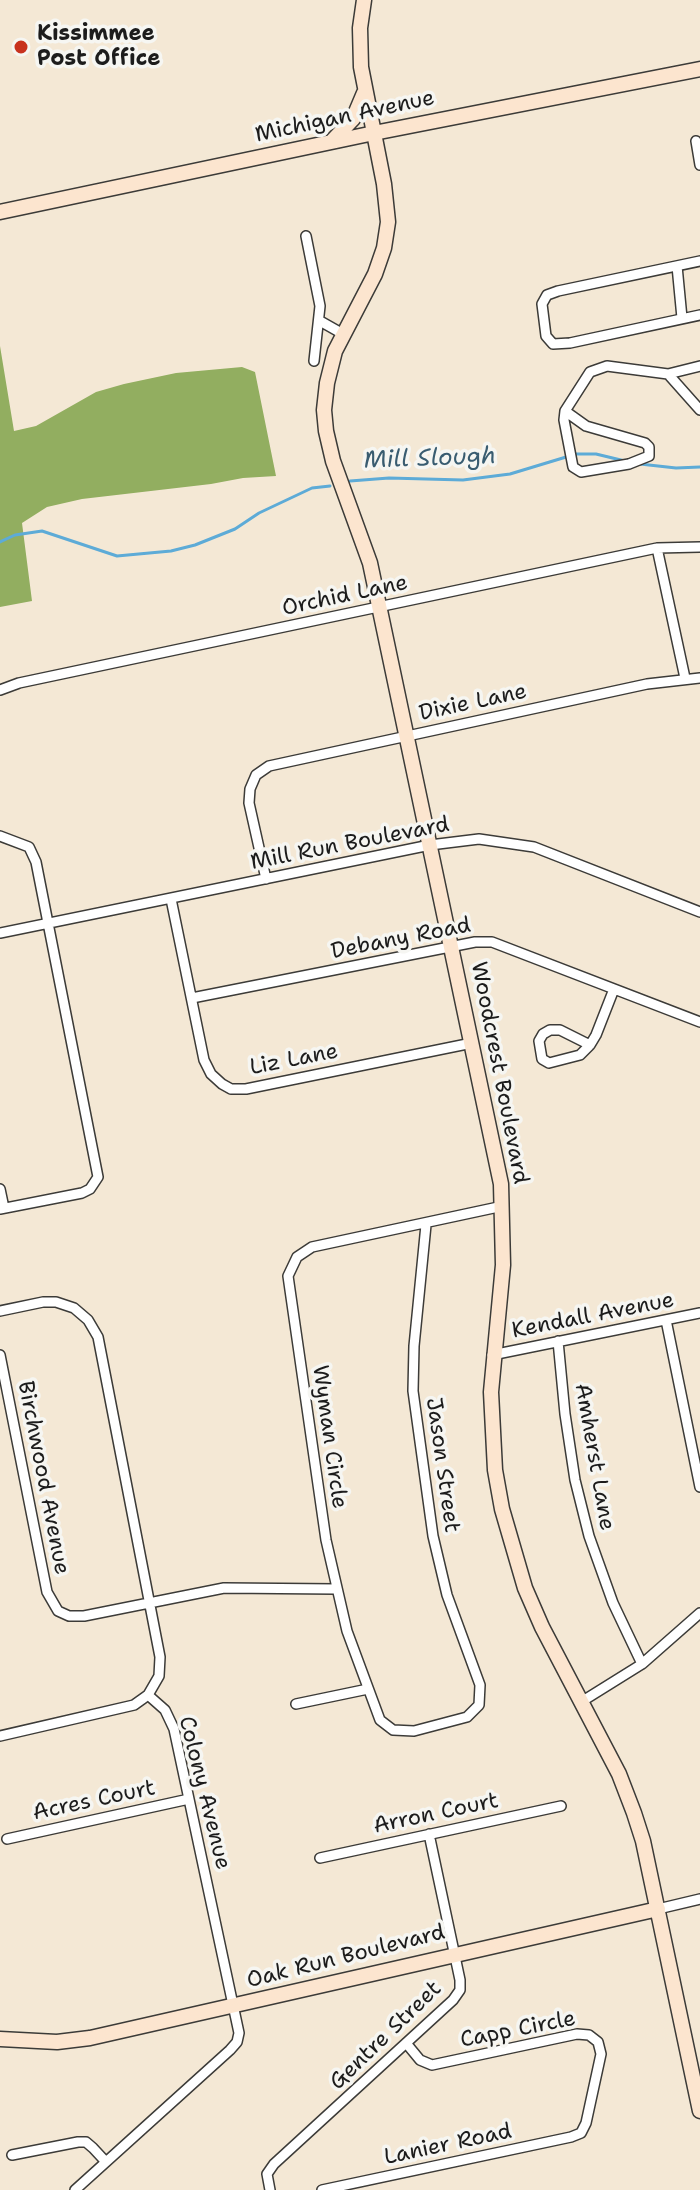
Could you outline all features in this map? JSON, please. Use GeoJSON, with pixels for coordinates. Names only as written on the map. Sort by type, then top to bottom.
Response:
{"type":"FeatureCollection","features":[{"type":"Feature","properties":{"kind":"street","name":"Woodcrest Boulevard"},"geometry":{"type":"LineString","coordinates":[[364,0],[360,28],[361,67],[384,184],[388,222],[384,248],[366,294],[335,351],[327,383],[324,410],[326,431],[335,468],[367,554],[501,1184],[503,1265],[492,1355],[491,1392],[495,1470],[512,1551],[542,1627],[619,1774],[634,1813],[658,1909],[700,2111]]}},
{"type":"Feature","properties":{"kind":"street","name":"Michigan Avenue"},"geometry":{"type":"LineString","coordinates":[[0,212],[374,133],[700,69]]}},
{"type":"Feature","properties":{"kind":"street"},"geometry":{"type":"LineString","coordinates":[[331,142],[353,119],[366,89]]}},
{"type":"Feature","properties":{"kind":"street"},"geometry":{"type":"LineString","coordinates":[[688,169],[700,166],[696,141]]}},
{"type":"Feature","properties":{"kind":"street"},"geometry":{"type":"LineString","coordinates":[[306,236],[319,290],[320,321],[314,361]]}},
{"type":"Feature","properties":{"kind":"street"},"geometry":{"type":"LineString","coordinates":[[700,261],[558,291],[547,295],[542,304],[546,336],[553,344],[700,315]]}},
{"type":"Feature","properties":{"kind":"street"},"geometry":{"type":"LineString","coordinates":[[677,266],[682,318]]}},
{"type":"Feature","properties":{"kind":"street"},"geometry":{"type":"LineString","coordinates":[[320,321],[343,334]]}},
{"type":"Feature","properties":{"kind":"street"},"geometry":{"type":"LineString","coordinates":[[565,411],[586,426],[645,443],[650,452],[644,459],[581,472],[573,467],[565,411],[590,372],[607,366],[668,374],[700,366]]}},
{"type":"Feature","properties":{"kind":"street"},"geometry":{"type":"LineString","coordinates":[[668,374],[700,410]]}},
{"type":"Feature","properties":{"kind":"street","name":"Orchid Lane"},"geometry":{"type":"LineString","coordinates":[[2,685],[657,548],[700,547]]}},
{"type":"Feature","properties":{"kind":"street"},"geometry":{"type":"LineString","coordinates":[[657,548],[685,678]]}},
{"type":"Feature","properties":{"kind":"street","name":"Dixie Lane"},"geometry":{"type":"LineString","coordinates":[[266,879],[249,803],[250,789],[256,775],[269,766],[685,678],[700,678]]}},
{"type":"Feature","properties":{"kind":"street"},"geometry":{"type":"LineString","coordinates":[[0,836],[21,843],[33,853],[97,1169],[95,1184],[82,1193],[2,1209],[0,1189]]}},
{"type":"Feature","properties":{"kind":"street","name":"Mill Run Boulevard"},"geometry":{"type":"LineString","coordinates":[[0,933],[430,845],[479,839],[534,847],[700,912]]}},
{"type":"Feature","properties":{"kind":"street","name":"Liz Lane"},"geometry":{"type":"LineString","coordinates":[[171,899],[204,1060],[211,1074],[231,1089],[246,1089],[472,1043]]}},
{"type":"Feature","properties":{"kind":"street","name":"Debany Road"},"geometry":{"type":"LineString","coordinates":[[192,998],[475,942],[499,944],[700,1022]]}},
{"type":"Feature","properties":{"kind":"street"},"geometry":{"type":"LineString","coordinates":[[590,1045],[560,1030],[550,1030],[539,1041],[542,1059],[549,1063],[571,1060],[580,1055],[590,1045],[614,989]]}},
{"type":"Feature","properties":{"kind":"street","name":"Wyman Circle"},"geometry":{"type":"LineString","coordinates":[[479,1705],[467,1717],[414,1731],[393,1730],[380,1720],[347,1631],[336,1589],[326,1540],[288,1276],[297,1257],[312,1247],[426,1225],[503,1206]]}},
{"type":"Feature","properties":{"kind":"street","name":"Jason Street"},"geometry":{"type":"LineString","coordinates":[[426,1225],[414,1346],[413,1391],[433,1536],[447,1595],[480,1685],[479,1705]]}},
{"type":"Feature","properties":{"kind":"street"},"geometry":{"type":"LineString","coordinates":[[0,1311],[56,1302],[74,1308],[88,1320],[98,1337],[160,1657],[159,1676],[148,1695],[134,1705],[0,1736]]}},
{"type":"Feature","properties":{"kind":"street","name":"Kendall Avenue"},"geometry":{"type":"LineString","coordinates":[[492,1355],[700,1313]]}},
{"type":"Feature","properties":{"kind":"street"},"geometry":{"type":"LineString","coordinates":[[666,1320],[700,1487]]}},
{"type":"Feature","properties":{"kind":"street","name":"Amherst Lane"},"geometry":{"type":"LineString","coordinates":[[558,1341],[575,1480],[589,1536],[613,1603],[642,1664]]}},
{"type":"Feature","properties":{"kind":"street","name":"Birchwood Avenue"},"geometry":{"type":"LineString","coordinates":[[0,1355],[52,1605],[69,1616],[84,1616],[224,1588],[336,1589]]}},
{"type":"Feature","properties":{"kind":"street"},"geometry":{"type":"LineString","coordinates":[[581,1702],[642,1664],[700,1613]]}},
{"type":"Feature","properties":{"kind":"street"},"geometry":{"type":"LineString","coordinates":[[296,1704],[368,1689]]}},
{"type":"Feature","properties":{"kind":"street","name":"Colony Avenue"},"geometry":{"type":"LineString","coordinates":[[75,2190],[237,2042],[239,2033],[174,1729],[165,1710],[148,1695]]}},
{"type":"Feature","properties":{"kind":"street","name":"Acres Court"},"geometry":{"type":"LineString","coordinates":[[7,1839],[189,1799]]}},
{"type":"Feature","properties":{"kind":"street","name":"Arron Court"},"geometry":{"type":"LineString","coordinates":[[320,1858],[561,1806]]}},
{"type":"Feature","properties":{"kind":"street","name":"Gentre Street"},"geometry":{"type":"LineString","coordinates":[[270,2190],[267,2174],[274,2164],[453,2000],[460,1990],[429,1834]]}},
{"type":"Feature","properties":{"kind":"street","name":"Oak Run Boulevard"},"geometry":{"type":"LineString","coordinates":[[0,2039],[35,2042],[90,2038],[700,1899]]}},
{"type":"Feature","properties":{"kind":"street","name":"Capp Circle"},"geometry":{"type":"LineString","coordinates":[[406,2043],[420,2060],[432,2065],[577,2034],[589,2035],[598,2042],[601,2054],[581,2133]]}},
{"type":"Feature","properties":{"kind":"street","name":"Lanier Road"},"geometry":{"type":"LineString","coordinates":[[322,2190],[556,2141],[581,2133]]}},
{"type":"Feature","properties":{"kind":"street"},"geometry":{"type":"LineString","coordinates":[[12,2155],[86,2142],[106,2162]]}},
{"type":"Feature","properties":{"kind":"green space"},"geometry":{"type":"Polygon","coordinates":[[[0,346],[14,431],[36,426],[96,392],[124,384],[176,373],[242,367],[255,372],[276,476],[82,499],[47,507],[22,523],[32,601],[0,607],[0,346]]]}},
{"type":"Feature","properties":{"kind":"waterway","name":"Mill Slough"},"geometry":{"type":"LineString","coordinates":[[350,481],[389,478],[463,480],[510,474],[576,454],[596,454],[625,461]]}},
{"type":"Feature","properties":{"kind":"waterway","name":"Mill Slough"},"geometry":{"type":"LineString","coordinates":[[640,464],[700,467]]}},
{"type":"Feature","properties":{"kind":"waterway","name":"Mill Slough"},"geometry":{"type":"LineString","coordinates":[[0,542],[15,535],[42,531],[117,556],[171,551],[235,529],[259,513],[312,488],[330,486]]}},
{"type":"Feature","properties":{"kind":"place","name":"Kissimmee Post Office"},"geometry":{"type":"Point","coordinates":[21,47]}}]}
